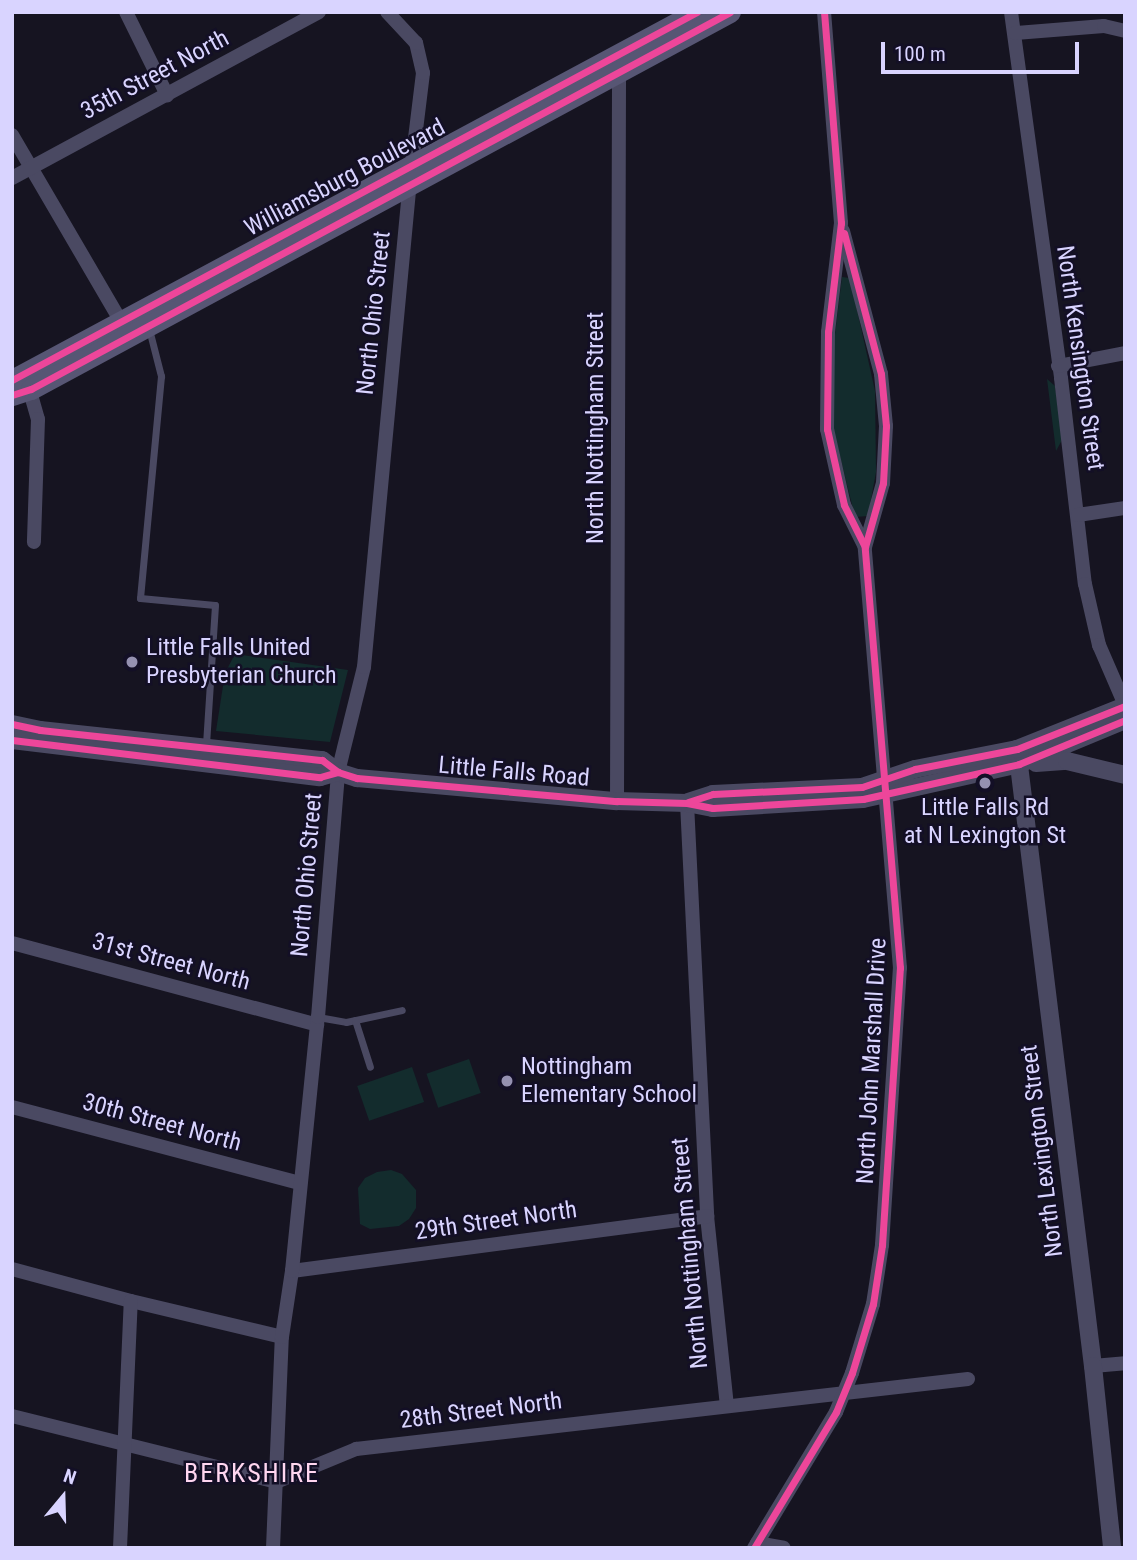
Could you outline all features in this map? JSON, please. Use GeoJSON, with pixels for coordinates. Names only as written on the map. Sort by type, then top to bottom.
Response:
{"type":"FeatureCollection","features":[{"type":"Feature","properties":{"kind":"main road","name":"Williamsburg Boulevard"},"geometry":{"type":"LineString","coordinates":[[144,317],[409,187],[619,63],[697,12]]}},
{"type":"Feature","properties":{"kind":"main road","name":"Williamsburg Boulevard"},"geometry":{"type":"LineString","coordinates":[[20,384],[125,328],[412,164],[730,12]]}},
{"type":"Feature","properties":{"kind":"street"},"geometry":{"type":"LineString","coordinates":[[126,12],[167,95]]}},
{"type":"Feature","properties":{"kind":"street","name":"35th Street North"},"geometry":{"type":"LineString","coordinates":[[12,178],[319,12]]}},
{"type":"Feature","properties":{"kind":"street","name":"North Ohio Street"},"geometry":{"type":"LineString","coordinates":[[273,1548],[282,1337],[292,1271],[318,1021],[338,772],[364,667],[409,187],[423,74],[416,43],[387,12]]}},
{"type":"Feature","properties":{"kind":"street","name":"North John Marshall Drive"},"geometry":{"type":"LineString","coordinates":[[755,1545],[818,1445],[845,1392],[873,1304],[886,1187],[900,968],[865,547],[883,484],[886,426],[881,374],[841,223],[824,12]]}},
{"type":"Feature","properties":{"kind":"street","name":"North Kensington Street"},"geometry":{"type":"LineString","coordinates":[[1012,12],[1085,584],[1098,645],[1125,705]]}},
{"type":"Feature","properties":{"kind":"street"},"geometry":{"type":"LineString","coordinates":[[1014,33],[1104,26],[1125,31]]}},
{"type":"Feature","properties":{"kind":"street","name":"North Nottingham Street"},"geometry":{"type":"LineString","coordinates":[[617,801],[619,63]]}},
{"type":"Feature","properties":{"kind":"street"},"geometry":{"type":"LineString","coordinates":[[12,135],[125,328]]}},
{"type":"Feature","properties":{"kind":"street","name":"North John Marshall Drive"},"geometry":{"type":"LineString","coordinates":[[841,223],[828,332],[827,429],[844,505],[865,547]]}},
{"type":"Feature","properties":{"kind":"street"},"geometry":{"type":"LineString","coordinates":[[1058,366],[1125,353]]}},
{"type":"Feature","properties":{"kind":"street"},"geometry":{"type":"LineString","coordinates":[[20,384],[38,419],[34,542]]}},
{"type":"Feature","properties":{"kind":"street"},"geometry":{"type":"LineString","coordinates":[[1078,515],[1125,508]]}},
{"type":"Feature","properties":{"kind":"street","name":"Little Falls Road"},"geometry":{"type":"LineString","coordinates":[[1018,757],[1125,705]]}},
{"type":"Feature","properties":{"kind":"street","name":"Little Falls Road"},"geometry":{"type":"LineString","coordinates":[[12,740],[205,756],[322,760],[338,772],[358,778],[617,801],[687,803],[713,794],[886,787],[915,769],[1018,757],[1125,720]]}},
{"type":"Feature","properties":{"kind":"street","name":"Little Falls Road"},"geometry":{"type":"LineString","coordinates":[[12,724],[205,756]]}},
{"type":"Feature","properties":{"kind":"street"},"geometry":{"type":"LineString","coordinates":[[1018,757],[1067,761],[1125,775]]}},
{"type":"Feature","properties":{"kind":"street","name":"North Lexington Street"},"geometry":{"type":"LineString","coordinates":[[1018,757],[1116,1542]]}},
{"type":"Feature","properties":{"kind":"street","name":"North Nottingham Street"},"geometry":{"type":"LineString","coordinates":[[687,803],[707,1216],[727,1406]]}},
{"type":"Feature","properties":{"kind":"street","name":"31st Street North"},"geometry":{"type":"LineString","coordinates":[[12,943],[318,1021]]}},
{"type":"Feature","properties":{"kind":"street","name":"30th Street North"},"geometry":{"type":"LineString","coordinates":[[12,1107],[300,1183]]}},
{"type":"Feature","properties":{"kind":"street","name":"29th Street North"},"geometry":{"type":"LineString","coordinates":[[292,1271],[707,1216]]}},
{"type":"Feature","properties":{"kind":"street"},"geometry":{"type":"LineString","coordinates":[[12,1269],[282,1337]]}},
{"type":"Feature","properties":{"kind":"street"},"geometry":{"type":"LineString","coordinates":[[120,1548],[131,1301]]}},
{"type":"Feature","properties":{"kind":"street"},"geometry":{"type":"LineString","coordinates":[[1093,1366],[1125,1363]]}},
{"type":"Feature","properties":{"kind":"street","name":"28th Street North"},"geometry":{"type":"LineString","coordinates":[[276,1482],[356,1449],[968,1379]]}},
{"type":"Feature","properties":{"kind":"street"},"geometry":{"type":"LineString","coordinates":[[12,1416],[276,1482]]}},
{"type":"Feature","properties":{"kind":"street"},"geometry":{"type":"LineString","coordinates":[[755,1545],[784,1548]]}},
{"type":"Feature","properties":{"kind":"lane"},"geometry":{"type":"LineString","coordinates":[[144,317],[161,376],[140,598],[215,604],[205,756]]}},
{"type":"Feature","properties":{"kind":"lane"},"geometry":{"type":"LineString","coordinates":[[318,1021],[346,1022],[402,1010]]}},
{"type":"Feature","properties":{"kind":"lane"},"geometry":{"type":"LineString","coordinates":[[355,1020],[370,1068]]}},
{"type":"Feature","properties":{"kind":"green space"},"geometry":{"type":"Polygon","coordinates":[[[842,277],[850,278],[875,391],[876,472],[868,516],[855,517],[833,428],[833,351],[842,277]]]}},
{"type":"Feature","properties":{"kind":"green space"},"geometry":{"type":"Polygon","coordinates":[[[1047,379],[1055,386],[1062,440],[1056,451],[1047,379]]]}},
{"type":"Feature","properties":{"kind":"green space"},"geometry":{"type":"Polygon","coordinates":[[[235,654],[348,670],[330,742],[216,731],[225,673],[235,654]]]}},
{"type":"Feature","properties":{"kind":"green space"},"geometry":{"type":"Polygon","coordinates":[[[469,1059],[481,1093],[438,1108],[426,1074],[469,1059]]]}},
{"type":"Feature","properties":{"kind":"green space"},"geometry":{"type":"Polygon","coordinates":[[[412,1067],[424,1102],[369,1121],[357,1086],[412,1067]]]}},
{"type":"Feature","properties":{"kind":"green space"},"geometry":{"type":"Polygon","coordinates":[[[391,1170],[402,1174],[416,1190],[416,1208],[409,1219],[399,1226],[370,1229],[360,1224],[358,1188],[365,1178],[377,1172],[391,1170]]]}},
{"type":"Feature","properties":{"kind":"cycle path"},"geometry":{"type":"LineString","coordinates":[[12,380],[697,12]]}},
{"type":"Feature","properties":{"kind":"cycle path"},"geometry":{"type":"LineString","coordinates":[[12,395],[31,389],[730,12]]}},
{"type":"Feature","properties":{"kind":"cycle path"},"geometry":{"type":"LineString","coordinates":[[754,1548],[836,1412],[852,1373],[873,1304],[882,1245],[900,968],[865,547],[844,505],[827,429],[828,332],[841,223],[824,12]]}},
{"type":"Feature","properties":{"kind":"cycle path"},"geometry":{"type":"LineString","coordinates":[[844,233],[881,374],[886,426],[883,483],[865,547]]}},
{"type":"Feature","properties":{"kind":"cycle path"},"geometry":{"type":"LineString","coordinates":[[688,802],[713,794],[862,787],[915,769],[1017,749],[1125,706]]}},
{"type":"Feature","properties":{"kind":"cycle path"},"geometry":{"type":"LineString","coordinates":[[12,724],[40,730],[322,760],[338,772],[357,778],[617,801],[687,803],[713,808],[863,799],[1019,764],[1125,720]]}},
{"type":"Feature","properties":{"kind":"cycle path"},"geometry":{"type":"LineString","coordinates":[[12,740],[320,777],[338,772]]}},
{"type":"Feature","properties":{"kind":"place","name":"Little Falls United Presbyterian Church"},"geometry":{"type":"Point","coordinates":[132,662]}},
{"type":"Feature","properties":{"kind":"place","name":"Little Falls Rd at N Lexington St"},"geometry":{"type":"Point","coordinates":[985,783]}},
{"type":"Feature","properties":{"kind":"place","name":"Nottingham Elementary School"},"geometry":{"type":"Point","coordinates":[507,1081]}},
{"type":"Feature","properties":{"kind":"district","name":"BERKSHIRE"},"geometry":{"type":"Point","coordinates":[252,1474]}}]}
